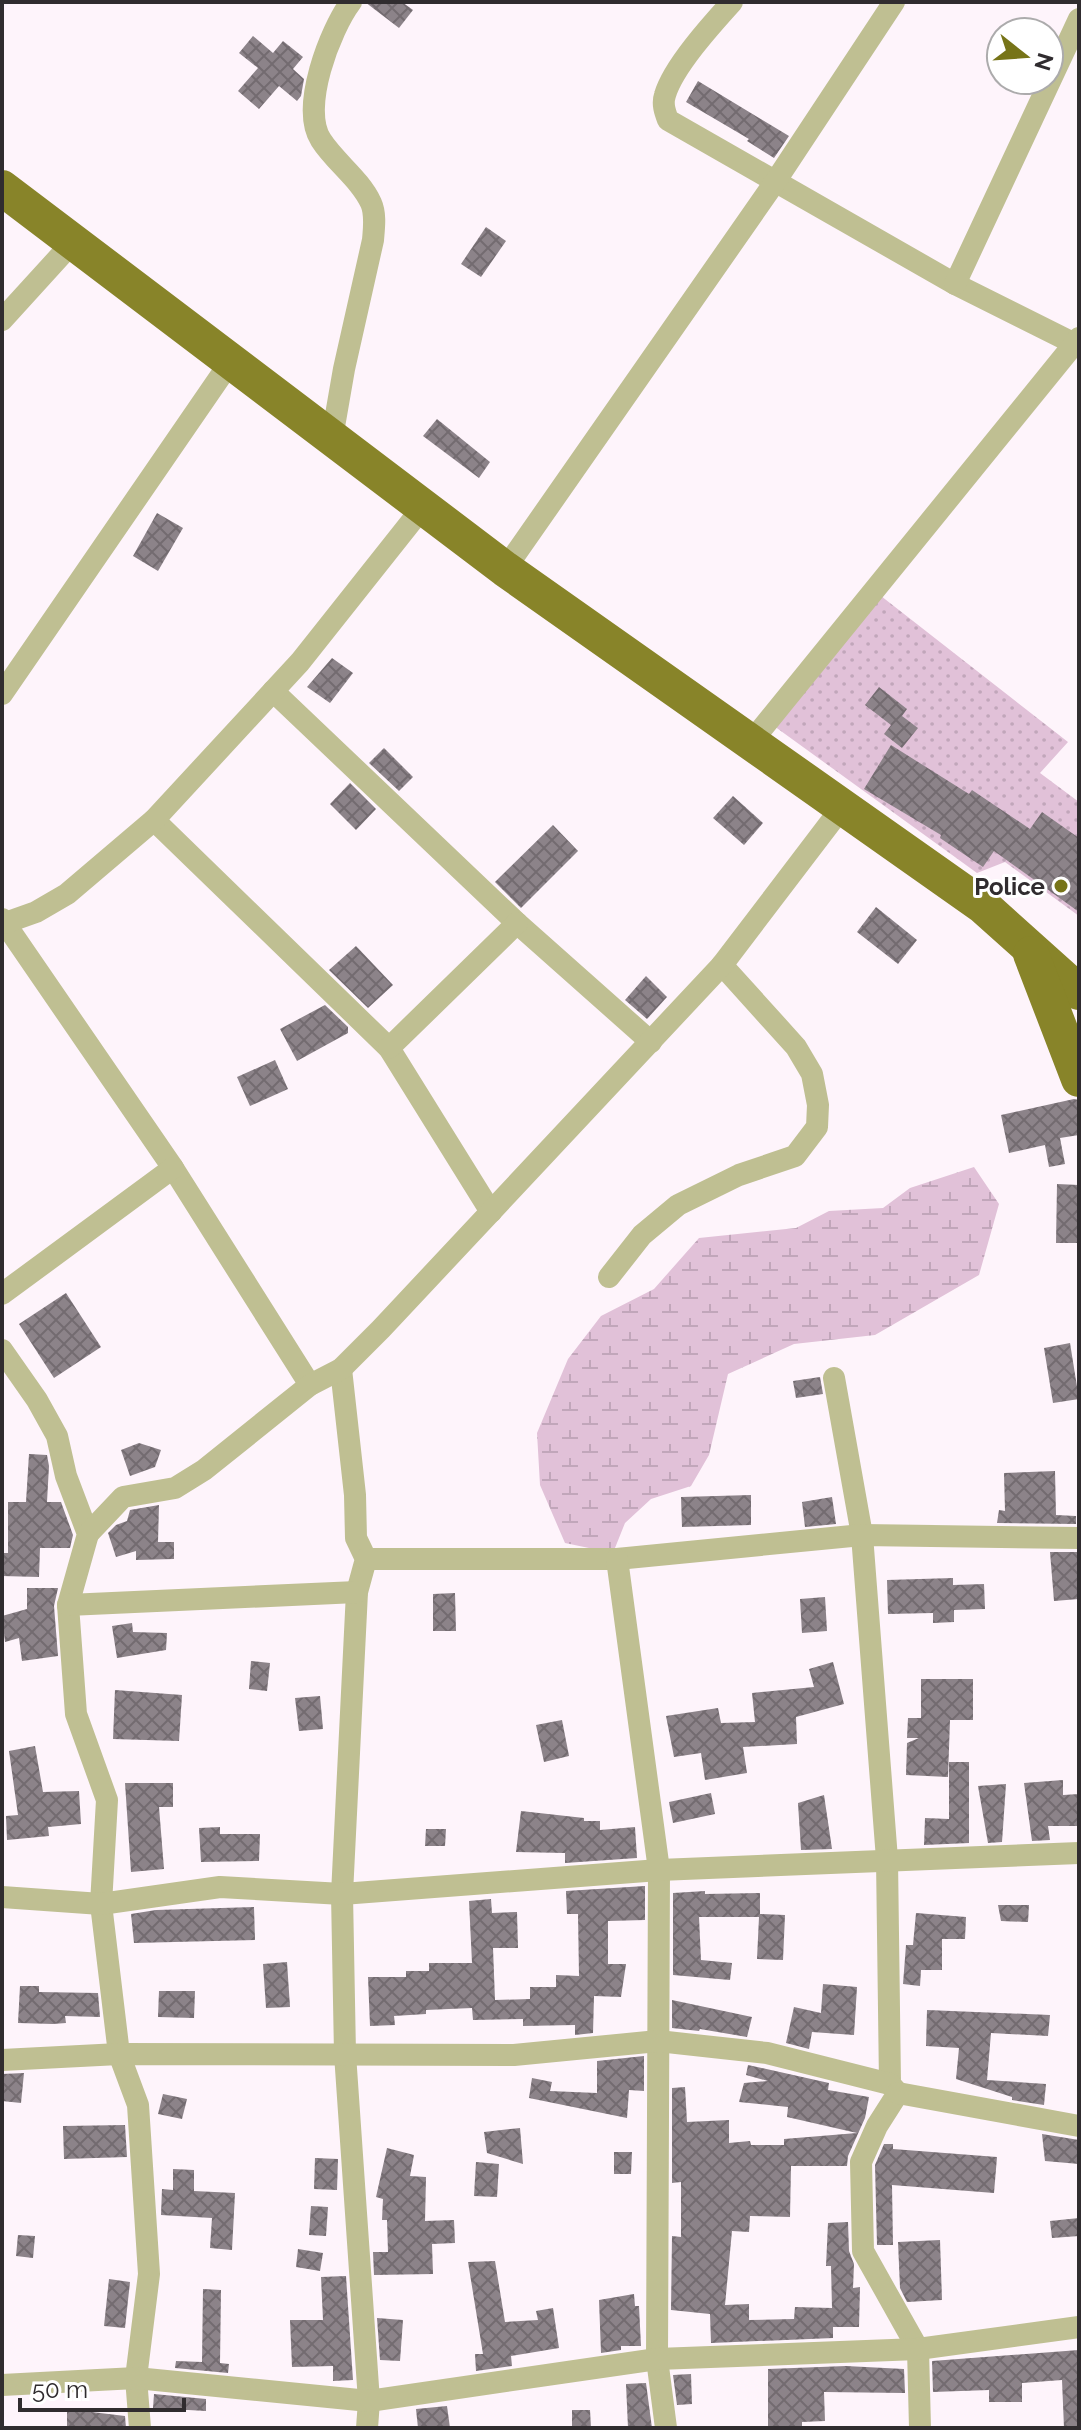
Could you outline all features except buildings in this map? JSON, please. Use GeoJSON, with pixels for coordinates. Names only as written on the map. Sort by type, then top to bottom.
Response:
{"type":"FeatureCollection","features":[{"type":"Feature","properties":{"kind":"highway"},"geometry":{"type":"LineString","coordinates":[[2,188],[505,569],[983,906],[1079,992]]}},
{"type":"Feature","properties":{"kind":"highway"},"geometry":{"type":"LineString","coordinates":[[1030,950],[1076,1058]]}},
{"type":"Feature","properties":{"kind":"street"},"geometry":{"type":"LineString","coordinates":[[332,438],[373,240],[374,221],[371,204],[320,139],[313,123],[319,73],[351,2]]}},
{"type":"Feature","properties":{"kind":"street"},"geometry":{"type":"LineString","coordinates":[[732,2],[709,27],[665,94],[664,108],[668,120],[955,284],[1078,342],[751,742]]}},
{"type":"Feature","properties":{"kind":"street"},"geometry":{"type":"LineString","coordinates":[[505,569],[775,182],[894,2]]}},
{"type":"Feature","properties":{"kind":"street"},"geometry":{"type":"LineString","coordinates":[[955,284],[1079,19]]}},
{"type":"Feature","properties":{"kind":"street"},"geometry":{"type":"LineString","coordinates":[[2,320],[73,242]]}},
{"type":"Feature","properties":{"kind":"street"},"geometry":{"type":"LineString","coordinates":[[2,694],[231,361]]}},
{"type":"Feature","properties":{"kind":"street"},"geometry":{"type":"LineString","coordinates":[[310,1385],[173,1168],[3,921],[36,912],[67,894],[154,820],[300,662],[423,507]]}},
{"type":"Feature","properties":{"kind":"street"},"geometry":{"type":"LineString","coordinates":[[273,691],[517,923],[651,1042]]}},
{"type":"Feature","properties":{"kind":"street"},"geometry":{"type":"LineString","coordinates":[[140,2428],[136,2378],[149,2274],[138,2105],[119,2054],[101,1904],[107,1800],[76,1714],[68,1605],[88,1534],[123,1497],[175,1488],[204,1470],[310,1385],[341,1369],[722,965],[843,806]]}},
{"type":"Feature","properties":{"kind":"street"},"geometry":{"type":"LineString","coordinates":[[154,820],[389,1048],[491,1212]]}},
{"type":"Feature","properties":{"kind":"street"},"geometry":{"type":"LineString","coordinates":[[389,1048],[517,923]]}},
{"type":"Feature","properties":{"kind":"street"},"geometry":{"type":"LineString","coordinates":[[609,1277],[642,1235],[678,1205],[739,1175],[795,1156],[817,1127],[818,1105],[812,1074],[796,1047],[722,965]]}},
{"type":"Feature","properties":{"kind":"street"},"geometry":{"type":"LineString","coordinates":[[2,1294],[173,1168]]}},
{"type":"Feature","properties":{"kind":"street"},"geometry":{"type":"LineString","coordinates":[[2,1350],[37,1400],[57,1436],[66,1476],[88,1534]]}},
{"type":"Feature","properties":{"kind":"street"},"geometry":{"type":"LineString","coordinates":[[341,1369],[355,1495],[356,1538],[366,1559],[357,1592],[342,1894],[345,2054],[369,2401],[367,2428]]}},
{"type":"Feature","properties":{"kind":"street"},"geometry":{"type":"LineString","coordinates":[[834,1378],[862,1535],[887,1859],[894,2089],[861,2162],[863,2251],[918,2349],[920,2428]]}},
{"type":"Feature","properties":{"kind":"street"},"geometry":{"type":"LineString","coordinates":[[366,1559],[617,1559],[862,1535],[1079,1538]]}},
{"type":"Feature","properties":{"kind":"street"},"geometry":{"type":"LineString","coordinates":[[617,1559],[659,1870],[657,2359],[666,2428]]}},
{"type":"Feature","properties":{"kind":"street"},"geometry":{"type":"LineString","coordinates":[[68,1605],[357,1592]]}},
{"type":"Feature","properties":{"kind":"street"},"geometry":{"type":"LineString","coordinates":[[2,1897],[101,1904],[220,1887],[342,1894],[659,1870],[1079,1853]]}},
{"type":"Feature","properties":{"kind":"street"},"geometry":{"type":"LineString","coordinates":[[2,2060],[119,2054],[514,2055],[658,2041],[767,2053],[894,2089],[1079,2126]]}},
{"type":"Feature","properties":{"kind":"street"},"geometry":{"type":"LineString","coordinates":[[2,2385],[136,2378],[369,2401],[657,2359],[918,2349],[1079,2327]]}},
{"type":"Feature","properties":{"kind":"green space"},"geometry":{"type":"Polygon","coordinates":[[[881,596],[1068,742],[1040,773],[1079,802],[1079,916],[1005,862],[977,873],[774,726],[881,596]]]}},
{"type":"Feature","properties":{"kind":"green space"},"geometry":{"type":"Polygon","coordinates":[[[974,1167],[999,1204],[979,1275],[875,1335],[794,1344],[728,1374],[709,1455],[691,1486],[651,1499],[625,1523],[613,1553],[565,1543],[540,1485],[537,1433],[568,1359],[601,1316],[654,1289],[699,1238],[796,1228],[829,1211],[883,1208],[910,1188],[974,1167]]]}},
{"type":"Feature","properties":{"kind":"place","name":"Police"},"geometry":{"type":"Point","coordinates":[1061,886]}}]}
